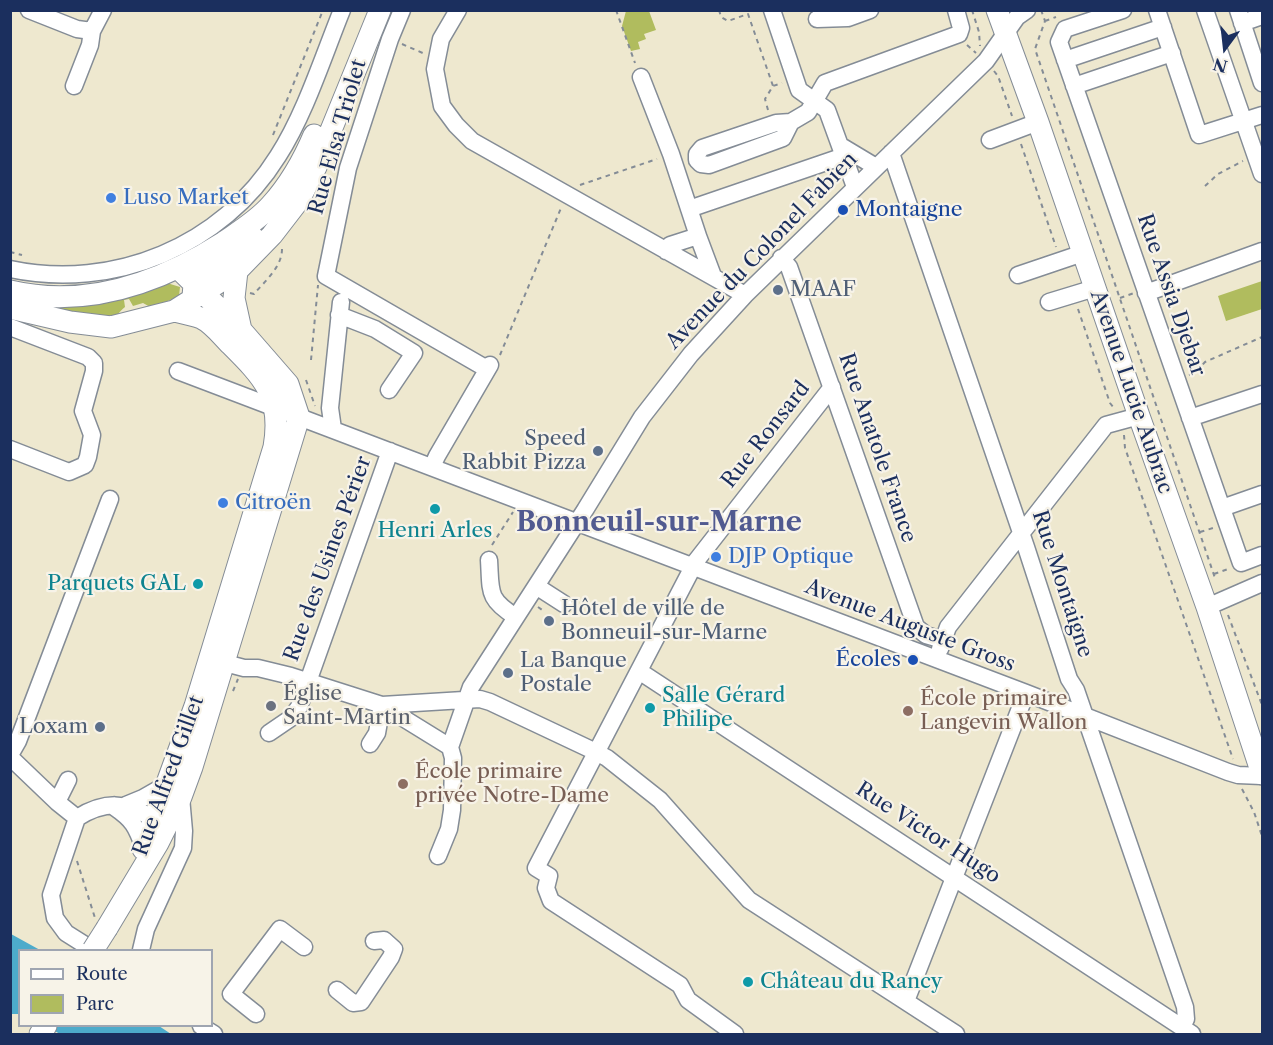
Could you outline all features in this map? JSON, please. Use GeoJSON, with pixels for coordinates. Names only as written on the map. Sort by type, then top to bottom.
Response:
{"type":"FeatureCollection","features":[{"type":"Feature","properties":{"kind":"main road"},"geometry":{"type":"LineString","coordinates":[[10,291],[30,296],[72,297],[101,294],[138,285],[206,254],[239,232],[269,207],[291,181],[304,159],[364,10]]}},
{"type":"Feature","properties":{"kind":"main road"},"geometry":{"type":"LineString","coordinates":[[10,308],[70,322],[111,327],[193,301],[237,271],[272,235],[299,200],[316,167],[380,10]]}},
{"type":"Feature","properties":{"kind":"main road","name":"Avenue Lucie Aubrac"},"geometry":{"type":"LineString","coordinates":[[997,10],[1139,416],[1214,603],[1263,775]]}},
{"type":"Feature","properties":{"kind":"main road"},"geometry":{"type":"LineString","coordinates":[[193,301],[201,274],[254,237],[269,207]]}},
{"type":"Feature","properties":{"kind":"main road"},"geometry":{"type":"LineString","coordinates":[[178,267],[193,301],[213,327],[255,370],[268,389],[276,408],[277,429],[274,447],[217,660]]}},
{"type":"Feature","properties":{"kind":"main road"},"geometry":{"type":"LineString","coordinates":[[237,271],[234,298],[241,330]]}},
{"type":"Feature","properties":{"kind":"main road"},"geometry":{"type":"LineString","coordinates":[[193,301],[241,330],[288,384],[309,414],[217,660]]}},
{"type":"Feature","properties":{"kind":"main road","name":"Rue Alfred Gillet"},"geometry":{"type":"LineString","coordinates":[[151,845],[153,819],[192,767],[217,660]]}},
{"type":"Feature","properties":{"kind":"main road","name":"Rue Alfred Gillet"},"geometry":{"type":"LineString","coordinates":[[94,949],[101,923],[126,894],[151,845],[172,792]]}},
{"type":"Feature","properties":{"kind":"street"},"geometry":{"type":"LineString","coordinates":[[29,10],[77,29],[92,31]]}},
{"type":"Feature","properties":{"kind":"street"},"geometry":{"type":"LineString","coordinates":[[74,86],[90,45],[92,31],[103,10]]}},
{"type":"Feature","properties":{"kind":"street"},"geometry":{"type":"LineString","coordinates":[[10,269],[68,275],[119,269],[176,248],[214,225],[249,194],[278,156],[302,109],[342,10]]}},
{"type":"Feature","properties":{"kind":"street","name":"Rue Elsa Triolet"},"geometry":{"type":"LineString","coordinates":[[402,10],[390,39],[348,168],[326,276],[488,367]]}},
{"type":"Feature","properties":{"kind":"street"},"geometry":{"type":"LineString","coordinates":[[458,10],[441,39],[435,69],[442,106],[472,141],[666,251],[713,276],[738,286]]}},
{"type":"Feature","properties":{"kind":"street"},"geometry":{"type":"LineString","coordinates":[[772,10],[799,90],[828,110],[855,187]]}},
{"type":"Feature","properties":{"kind":"street"},"geometry":{"type":"LineString","coordinates":[[817,19],[848,18],[870,10]]}},
{"type":"Feature","properties":{"kind":"street"},"geometry":{"type":"LineString","coordinates":[[791,122],[783,138],[709,165],[701,164],[697,160],[697,154],[702,148],[773,124],[791,122],[808,112],[825,83],[959,34],[961,28],[956,10]]}},
{"type":"Feature","properties":{"kind":"street","name":"Rue Assia Djebar"},"geometry":{"type":"LineString","coordinates":[[1123,10],[1065,29],[1059,42],[1241,563],[1263,555]]}},
{"type":"Feature","properties":{"kind":"street"},"geometry":{"type":"LineString","coordinates":[[1157,10],[1199,135],[1263,115]]}},
{"type":"Feature","properties":{"kind":"street"},"geometry":{"type":"LineString","coordinates":[[1205,10],[1263,174]]}},
{"type":"Feature","properties":{"kind":"street","name":"Avenue du Colonel Fabien"},"geometry":{"type":"LineString","coordinates":[[450,747],[471,687],[642,417],[691,354],[738,286],[781,258],[891,153],[986,61],[1017,17],[1038,11]]}},
{"type":"Feature","properties":{"kind":"street"},"geometry":{"type":"LineString","coordinates":[[1263,16],[1240,17],[1263,83]]}},
{"type":"Feature","properties":{"kind":"street"},"geometry":{"type":"LineString","coordinates":[[1065,60],[1162,27]]}},
{"type":"Feature","properties":{"kind":"street"},"geometry":{"type":"LineString","coordinates":[[1074,86],[1172,53]]}},
{"type":"Feature","properties":{"kind":"street"},"geometry":{"type":"LineString","coordinates":[[641,77],[671,154],[713,276]]}},
{"type":"Feature","properties":{"kind":"street"},"geometry":{"type":"LineString","coordinates":[[990,140],[1038,122]]}},
{"type":"Feature","properties":{"kind":"street"},"geometry":{"type":"LineString","coordinates":[[689,209],[842,151],[876,167]]}},
{"type":"Feature","properties":{"kind":"street","name":"Rue Montaigne"},"geometry":{"type":"LineString","coordinates":[[891,153],[1070,679],[1076,690],[1185,1007],[1186,1031]]}},
{"type":"Feature","properties":{"kind":"street"},"geometry":{"type":"LineString","coordinates":[[666,251],[670,245],[698,236]]}},
{"type":"Feature","properties":{"kind":"street"},"geometry":{"type":"LineString","coordinates":[[1018,275],[1083,252]]}},
{"type":"Feature","properties":{"kind":"street"},"geometry":{"type":"LineString","coordinates":[[1146,292],[1263,252]]}},
{"type":"Feature","properties":{"kind":"street","name":"Rue Anatole France"},"geometry":{"type":"LineString","coordinates":[[781,258],[789,267],[916,627],[926,635],[943,640]]}},
{"type":"Feature","properties":{"kind":"street"},"geometry":{"type":"LineString","coordinates":[[1049,302],[1095,288]]}},
{"type":"Feature","properties":{"kind":"street"},"geometry":{"type":"LineString","coordinates":[[333,429],[330,408],[340,309],[414,353],[389,390]]}},
{"type":"Feature","properties":{"kind":"street"},"geometry":{"type":"LineString","coordinates":[[10,327],[88,357],[94,363],[94,371],[83,411],[92,435],[88,457],[84,465],[69,472],[10,449]]}},
{"type":"Feature","properties":{"kind":"street"},"geometry":{"type":"LineString","coordinates":[[432,467],[488,367]]}},
{"type":"Feature","properties":{"kind":"street","name":"Avenue Auguste Gross"},"geometry":{"type":"LineString","coordinates":[[178,372],[276,408],[309,414],[333,429],[1238,775],[1263,775]]}},
{"type":"Feature","properties":{"kind":"street","name":"Rue Ronsard"},"geometry":{"type":"LineString","coordinates":[[735,1035],[688,1000],[680,985],[551,901],[546,888],[549,876],[536,868],[692,567],[832,387]]}},
{"type":"Feature","properties":{"kind":"street"},"geometry":{"type":"LineString","coordinates":[[1190,418],[1263,394]]}},
{"type":"Feature","properties":{"kind":"street"},"geometry":{"type":"LineString","coordinates":[[936,659],[948,627],[1106,425],[1139,416]]}},
{"type":"Feature","properties":{"kind":"street","name":"Rue des Usines Périer"},"geometry":{"type":"LineString","coordinates":[[269,733],[291,718],[299,707],[390,451]]}},
{"type":"Feature","properties":{"kind":"street"},"geometry":{"type":"LineString","coordinates":[[1222,508],[1263,494]]}},
{"type":"Feature","properties":{"kind":"street"},"geometry":{"type":"LineString","coordinates":[[77,818],[57,802],[10,756],[18,741],[110,499]]}},
{"type":"Feature","properties":{"kind":"street"},"geometry":{"type":"LineString","coordinates":[[489,560],[491,594],[498,606],[516,617]]}},
{"type":"Feature","properties":{"kind":"street"},"geometry":{"type":"LineString","coordinates":[[1214,603],[1263,583]]}},
{"type":"Feature","properties":{"kind":"street"},"geometry":{"type":"LineString","coordinates":[[536,586],[564,604]]}},
{"type":"Feature","properties":{"kind":"street"},"geometry":{"type":"LineString","coordinates":[[217,660],[308,681],[382,705],[450,747],[453,758],[452,810],[449,829],[438,855]]}},
{"type":"Feature","properties":{"kind":"street","name":"Rue Victor Hugo"},"geometry":{"type":"LineString","coordinates":[[639,671],[1186,1031]]}},
{"type":"Feature","properties":{"kind":"street"},"geometry":{"type":"LineString","coordinates":[[906,1001],[1026,693]]}},
{"type":"Feature","properties":{"kind":"street"},"geometry":{"type":"LineString","coordinates":[[382,705],[480,699],[498,705],[607,758],[660,800],[749,900],[956,1035]]}},
{"type":"Feature","properties":{"kind":"street"},"geometry":{"type":"LineString","coordinates":[[370,744],[377,733],[382,705]]}},
{"type":"Feature","properties":{"kind":"street"},"geometry":{"type":"LineString","coordinates":[[57,802],[68,780]]}},
{"type":"Feature","properties":{"kind":"street"},"geometry":{"type":"LineString","coordinates":[[90,949],[66,933],[55,918],[51,895],[77,818],[92,809],[119,806],[172,792],[184,831],[183,848],[146,929],[141,949]]}},
{"type":"Feature","properties":{"kind":"street"},"geometry":{"type":"LineString","coordinates":[[119,806],[153,819]]}},
{"type":"Feature","properties":{"kind":"street"},"geometry":{"type":"LineString","coordinates":[[119,806],[151,845]]}},
{"type":"Feature","properties":{"kind":"street"},"geometry":{"type":"LineString","coordinates":[[256,1014],[231,994],[280,929],[304,947]]}},
{"type":"Feature","properties":{"kind":"street"},"geometry":{"type":"LineString","coordinates":[[337,990],[353,1003],[361,1002],[394,949],[384,940],[374,941]]}},
{"type":"Feature","properties":{"kind":"path"},"geometry":{"type":"LineString","coordinates":[[273,135],[323,10]]}},
{"type":"Feature","properties":{"kind":"path"},"geometry":{"type":"LineString","coordinates":[[616,10],[641,77]]}},
{"type":"Feature","properties":{"kind":"path"},"geometry":{"type":"LineString","coordinates":[[719,10],[721,17],[728,21],[748,14],[773,86]]}},
{"type":"Feature","properties":{"kind":"path"},"geometry":{"type":"LineString","coordinates":[[972,10],[979,32],[981,55]]}},
{"type":"Feature","properties":{"kind":"path"},"geometry":{"type":"LineString","coordinates":[[1038,11],[1045,21],[1035,49],[1214,603],[1263,705]]}},
{"type":"Feature","properties":{"kind":"path"},"geometry":{"type":"LineString","coordinates":[[991,66],[998,76],[1061,261]]}},
{"type":"Feature","properties":{"kind":"path"},"geometry":{"type":"LineString","coordinates":[[773,124],[765,99],[773,86],[795,79]]}},
{"type":"Feature","properties":{"kind":"path"},"geometry":{"type":"LineString","coordinates":[[488,367],[497,362],[570,189],[671,154]]}},
{"type":"Feature","properties":{"kind":"path"},"geometry":{"type":"LineString","coordinates":[[1205,186],[1235,163],[1256,156]]}},
{"type":"Feature","properties":{"kind":"path"},"geometry":{"type":"LineString","coordinates":[[246,292],[254,294],[274,270],[282,254]]}},
{"type":"Feature","properties":{"kind":"path","name":"Avenue Lucie Aubrac"},"geometry":{"type":"LineString","coordinates":[[1073,294],[1110,403],[1116,411]]}},
{"type":"Feature","properties":{"kind":"path"},"geometry":{"type":"LineString","coordinates":[[1176,379],[1195,373],[1205,362],[1263,337]]}},
{"type":"Feature","properties":{"kind":"path"},"geometry":{"type":"LineString","coordinates":[[306,380],[309,414]]}},
{"type":"Feature","properties":{"kind":"path","name":"Avenue Lucie Aubrac"},"geometry":{"type":"LineString","coordinates":[[1123,432],[1125,448],[1233,758]]}},
{"type":"Feature","properties":{"kind":"path"},"geometry":{"type":"LineString","coordinates":[[489,560],[486,555],[514,510]]}},
{"type":"Feature","properties":{"kind":"path"},"geometry":{"type":"LineString","coordinates":[[536,606],[545,612]]}},
{"type":"Feature","properties":{"kind":"path"},"geometry":{"type":"LineString","coordinates":[[1241,788],[1254,812],[1263,836]]}},
{"type":"Feature","properties":{"kind":"path"},"geometry":{"type":"LineString","coordinates":[[77,858],[101,923]]}},
{"type":"Feature","properties":{"kind":"green space"},"geometry":{"type":"Polygon","coordinates":[[[626,11],[649,11],[656,30],[644,34],[646,39],[638,42],[640,49],[631,51],[622,26],[626,11]]]}},
{"type":"Feature","properties":{"kind":"green space"},"geometry":{"type":"Polygon","coordinates":[[[1262,281],[1262,309],[1226,321],[1218,296],[1262,281]]]}},
{"type":"Feature","properties":{"kind":"green space"},"geometry":{"type":"Polygon","coordinates":[[[167,283],[180,287],[179,296],[152,308],[143,303],[133,306],[129,299],[124,300],[125,307],[118,314],[110,316],[84,315],[18,300],[167,283]]]}},
{"type":"Feature","properties":{"kind":"water"},"geometry":{"type":"Polygon","coordinates":[[[11,934],[38,949],[18,949],[18,1014],[11,1014],[11,934]]]}},
{"type":"Feature","properties":{"kind":"water"},"geometry":{"type":"Polygon","coordinates":[[[48,1027],[160,1027],[171,1034],[60,1034],[48,1027]]]}},
{"type":"Feature","properties":{"kind":"place","name":"Luso Market"},"geometry":{"type":"Point","coordinates":[111,198]}},
{"type":"Feature","properties":{"kind":"place","name":"Montaigne"},"geometry":{"type":"Point","coordinates":[843,210]}},
{"type":"Feature","properties":{"kind":"place","name":"MAAF"},"geometry":{"type":"Point","coordinates":[778,290]}},
{"type":"Feature","properties":{"kind":"place","name":"Speed Rabbit Pizza"},"geometry":{"type":"Point","coordinates":[598,451]}},
{"type":"Feature","properties":{"kind":"place","name":"Citroën"},"geometry":{"type":"Point","coordinates":[223,503]}},
{"type":"Feature","properties":{"kind":"place","name":"Henri Arles"},"geometry":{"type":"Point","coordinates":[435,509]}},
{"type":"Feature","properties":{"kind":"place","name":"DJP Optique"},"geometry":{"type":"Point","coordinates":[716,557]}},
{"type":"Feature","properties":{"kind":"place","name":"Parquets GAL"},"geometry":{"type":"Point","coordinates":[198,584]}},
{"type":"Feature","properties":{"kind":"place","name":"Hôtel de ville de Bonneuil-sur-Marne"},"geometry":{"type":"Point","coordinates":[549,621]}},
{"type":"Feature","properties":{"kind":"place","name":"Écoles"},"geometry":{"type":"Point","coordinates":[913,660]}},
{"type":"Feature","properties":{"kind":"place","name":"La Banque Postale"},"geometry":{"type":"Point","coordinates":[508,673]}},
{"type":"Feature","properties":{"kind":"place","name":"Église Saint-Martin"},"geometry":{"type":"Point","coordinates":[271,706]}},
{"type":"Feature","properties":{"kind":"place","name":"Salle Gérard Philipe"},"geometry":{"type":"Point","coordinates":[650,708]}},
{"type":"Feature","properties":{"kind":"place","name":"École primaire Langevin Wallon"},"geometry":{"type":"Point","coordinates":[908,711]}},
{"type":"Feature","properties":{"kind":"place","name":"Loxam"},"geometry":{"type":"Point","coordinates":[100,727]}},
{"type":"Feature","properties":{"kind":"place","name":"École primaire privée Notre-Dame"},"geometry":{"type":"Point","coordinates":[403,784]}},
{"type":"Feature","properties":{"kind":"place","name":"Château du Rancy"},"geometry":{"type":"Point","coordinates":[748,982]}},
{"type":"Feature","properties":{"kind":"district","name":"Bonneuil-sur-Marne"},"geometry":{"type":"Point","coordinates":[659,523]}}]}
